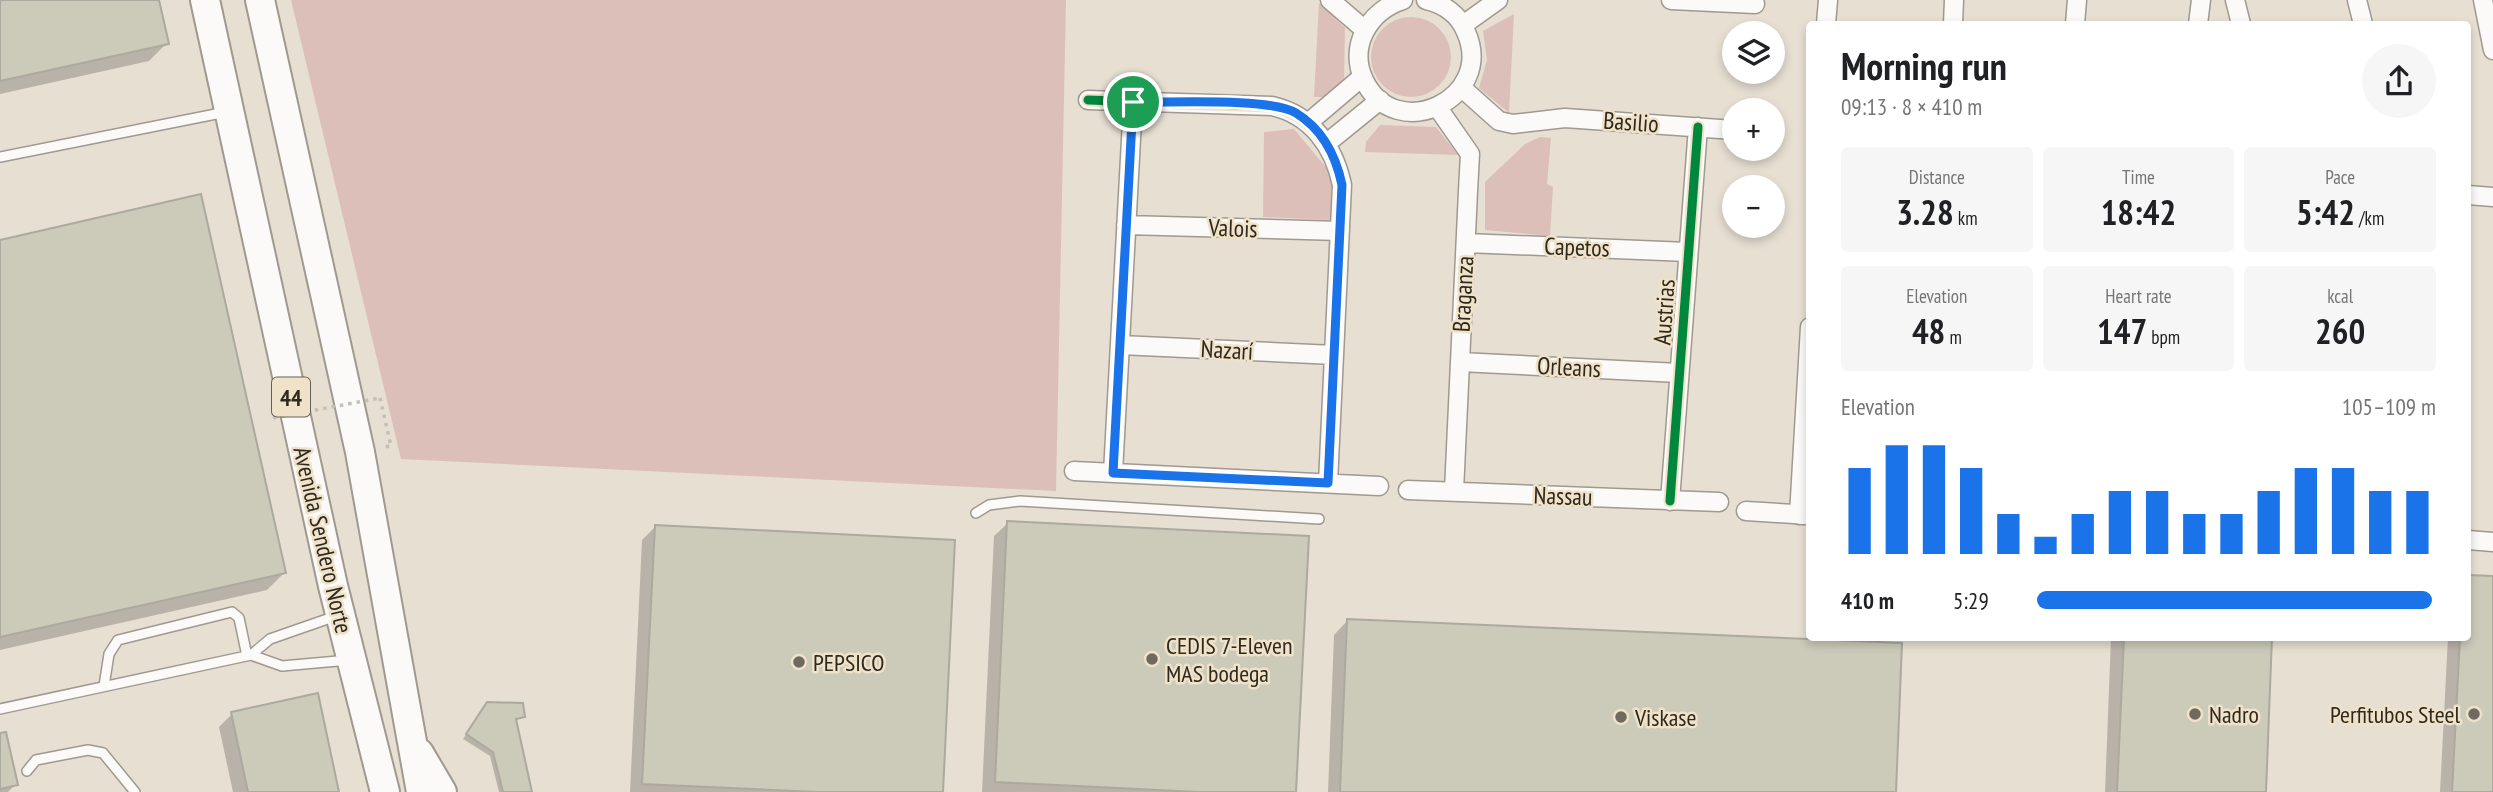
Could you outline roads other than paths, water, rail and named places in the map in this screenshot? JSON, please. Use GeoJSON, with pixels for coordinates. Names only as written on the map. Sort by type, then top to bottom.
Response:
{"type":"FeatureCollection","features":[{"type":"Feature","properties":{"kind":"main road","name":"Avenida Sendero Norte"},"geometry":{"type":"LineString","coordinates":[[205,0],[351,660],[385,792]]}},
{"type":"Feature","properties":{"kind":"main road","name":"Avenida Sendero Norte"},"geometry":{"type":"LineString","coordinates":[[260,0],[360,452],[421,792]]}},
{"type":"Feature","properties":{"kind":"main road"},"geometry":{"type":"LineString","coordinates":[[411,742],[442,792]]}},
{"type":"Feature","properties":{"kind":"street"},"geometry":{"type":"LineString","coordinates":[[1331,0],[1365,30]]}},
{"type":"Feature","properties":{"kind":"street"},"geometry":{"type":"LineString","coordinates":[[1463,25],[1498,0]]}},
{"type":"Feature","properties":{"kind":"street"},"geometry":{"type":"LineString","coordinates":[[1671,0],[1755,4]]}},
{"type":"Feature","properties":{"kind":"street"},"geometry":{"type":"LineString","coordinates":[[1826,21],[1828,0]]}},
{"type":"Feature","properties":{"kind":"street"},"geometry":{"type":"LineString","coordinates":[[1953,21],[1954,0]]}},
{"type":"Feature","properties":{"kind":"street"},"geometry":{"type":"LineString","coordinates":[[2075,21],[2077,0]]}},
{"type":"Feature","properties":{"kind":"street"},"geometry":{"type":"LineString","coordinates":[[2199,21],[2201,0]]}},
{"type":"Feature","properties":{"kind":"street"},"geometry":{"type":"LineString","coordinates":[[2235,0],[2240,21]]}},
{"type":"Feature","properties":{"kind":"street"},"geometry":{"type":"LineString","coordinates":[[2357,0],[2362,21]]}},
{"type":"Feature","properties":{"kind":"street"},"geometry":{"type":"LineString","coordinates":[[2483,0],[2493,50]]}},
{"type":"Feature","properties":{"kind":"street"},"geometry":{"type":"LineString","coordinates":[[1393,1],[1376,15],[1365,30],[1359,45],[1362,76],[1380,100],[1398,110],[1418,113],[1438,108],[1462,88],[1472,57],[1463,25],[1436,1]]}},
{"type":"Feature","properties":{"kind":"street"},"geometry":{"type":"LineString","coordinates":[[1308,123],[1362,76]]}},
{"type":"Feature","properties":{"kind":"street","name":"Basilio"},"geometry":{"type":"LineString","coordinates":[[1462,88],[1499,121],[1527,122],[1565,118],[1722,129]]}},
{"type":"Feature","properties":{"kind":"street"},"geometry":{"type":"LineString","coordinates":[[1088,100],[1272,106],[1297,114],[1327,143],[1335,156],[1342,185],[1328,483]]}},
{"type":"Feature","properties":{"kind":"street"},"geometry":{"type":"LineString","coordinates":[[1327,143],[1380,100]]}},
{"type":"Feature","properties":{"kind":"street"},"geometry":{"type":"LineString","coordinates":[[1113,473],[1133,102]]}},
{"type":"Feature","properties":{"kind":"street","name":"Braganza"},"geometry":{"type":"LineString","coordinates":[[1438,108],[1470,154],[1454,491]]}},
{"type":"Feature","properties":{"kind":"street","name":"Austrias"},"geometry":{"type":"LineString","coordinates":[[1670,501],[1698,127]]}},
{"type":"Feature","properties":{"kind":"street"},"geometry":{"type":"LineString","coordinates":[[2471,195],[2493,197]]}},
{"type":"Feature","properties":{"kind":"street","name":"Valois"},"geometry":{"type":"LineString","coordinates":[[1126,225],[1340,231]]}},
{"type":"Feature","properties":{"kind":"street","name":"Capetos"},"geometry":{"type":"LineString","coordinates":[[1466,243],[1688,251]]}},
{"type":"Feature","properties":{"kind":"street","name":"Nazarí"},"geometry":{"type":"LineString","coordinates":[[1121,345],[1334,355]]}},
{"type":"Feature","properties":{"kind":"street","name":"Orleans"},"geometry":{"type":"LineString","coordinates":[[1460,362],[1679,373]]}},
{"type":"Feature","properties":{"kind":"street"},"geometry":{"type":"LineString","coordinates":[[1746,512],[1804,515],[1806,452]]}},
{"type":"Feature","properties":{"kind":"street"},"geometry":{"type":"LineString","coordinates":[[1074,471],[1379,486]]}},
{"type":"Feature","properties":{"kind":"street","name":"Nassau"},"geometry":{"type":"LineString","coordinates":[[1408,490],[1719,502]]}},
{"type":"Feature","properties":{"kind":"street"},"geometry":{"type":"LineString","coordinates":[[2471,540],[2493,542]]}},
{"type":"Feature","properties":{"kind":"lane"},"geometry":{"type":"LineString","coordinates":[[0,157],[228,112]]}},
{"type":"Feature","properties":{"kind":"lane"},"geometry":{"type":"LineString","coordinates":[[976,513],[989,505],[1020,501],[1319,519]]}},
{"type":"Feature","properties":{"kind":"lane"},"geometry":{"type":"LineString","coordinates":[[104,687],[109,654],[118,640],[232,612],[239,618],[249,655]]}},
{"type":"Feature","properties":{"kind":"lane"},"geometry":{"type":"LineString","coordinates":[[0,709],[249,655],[270,639],[341,615]]}},
{"type":"Feature","properties":{"kind":"lane"},"geometry":{"type":"LineString","coordinates":[[249,655],[282,666],[351,660]]}},
{"type":"Feature","properties":{"kind":"lane"},"geometry":{"type":"LineString","coordinates":[[27,771],[36,760],[88,750],[103,753],[135,792]]}},
{"type":"Feature","properties":{"kind":"place","name":"CEDIS 7-Eleven MAS bodega"},"geometry":{"type":"Point","coordinates":[1152,659]}},
{"type":"Feature","properties":{"kind":"place","name":"PEPSICO"},"geometry":{"type":"Point","coordinates":[799,662]}},
{"type":"Feature","properties":{"kind":"place","name":"Nadro"},"geometry":{"type":"Point","coordinates":[2195,714]}},
{"type":"Feature","properties":{"kind":"place","name":"Perfitubos Steel"},"geometry":{"type":"Point","coordinates":[2474,714]}},
{"type":"Feature","properties":{"kind":"place","name":"Viskase"},"geometry":{"type":"Point","coordinates":[1621,717]}}]}
